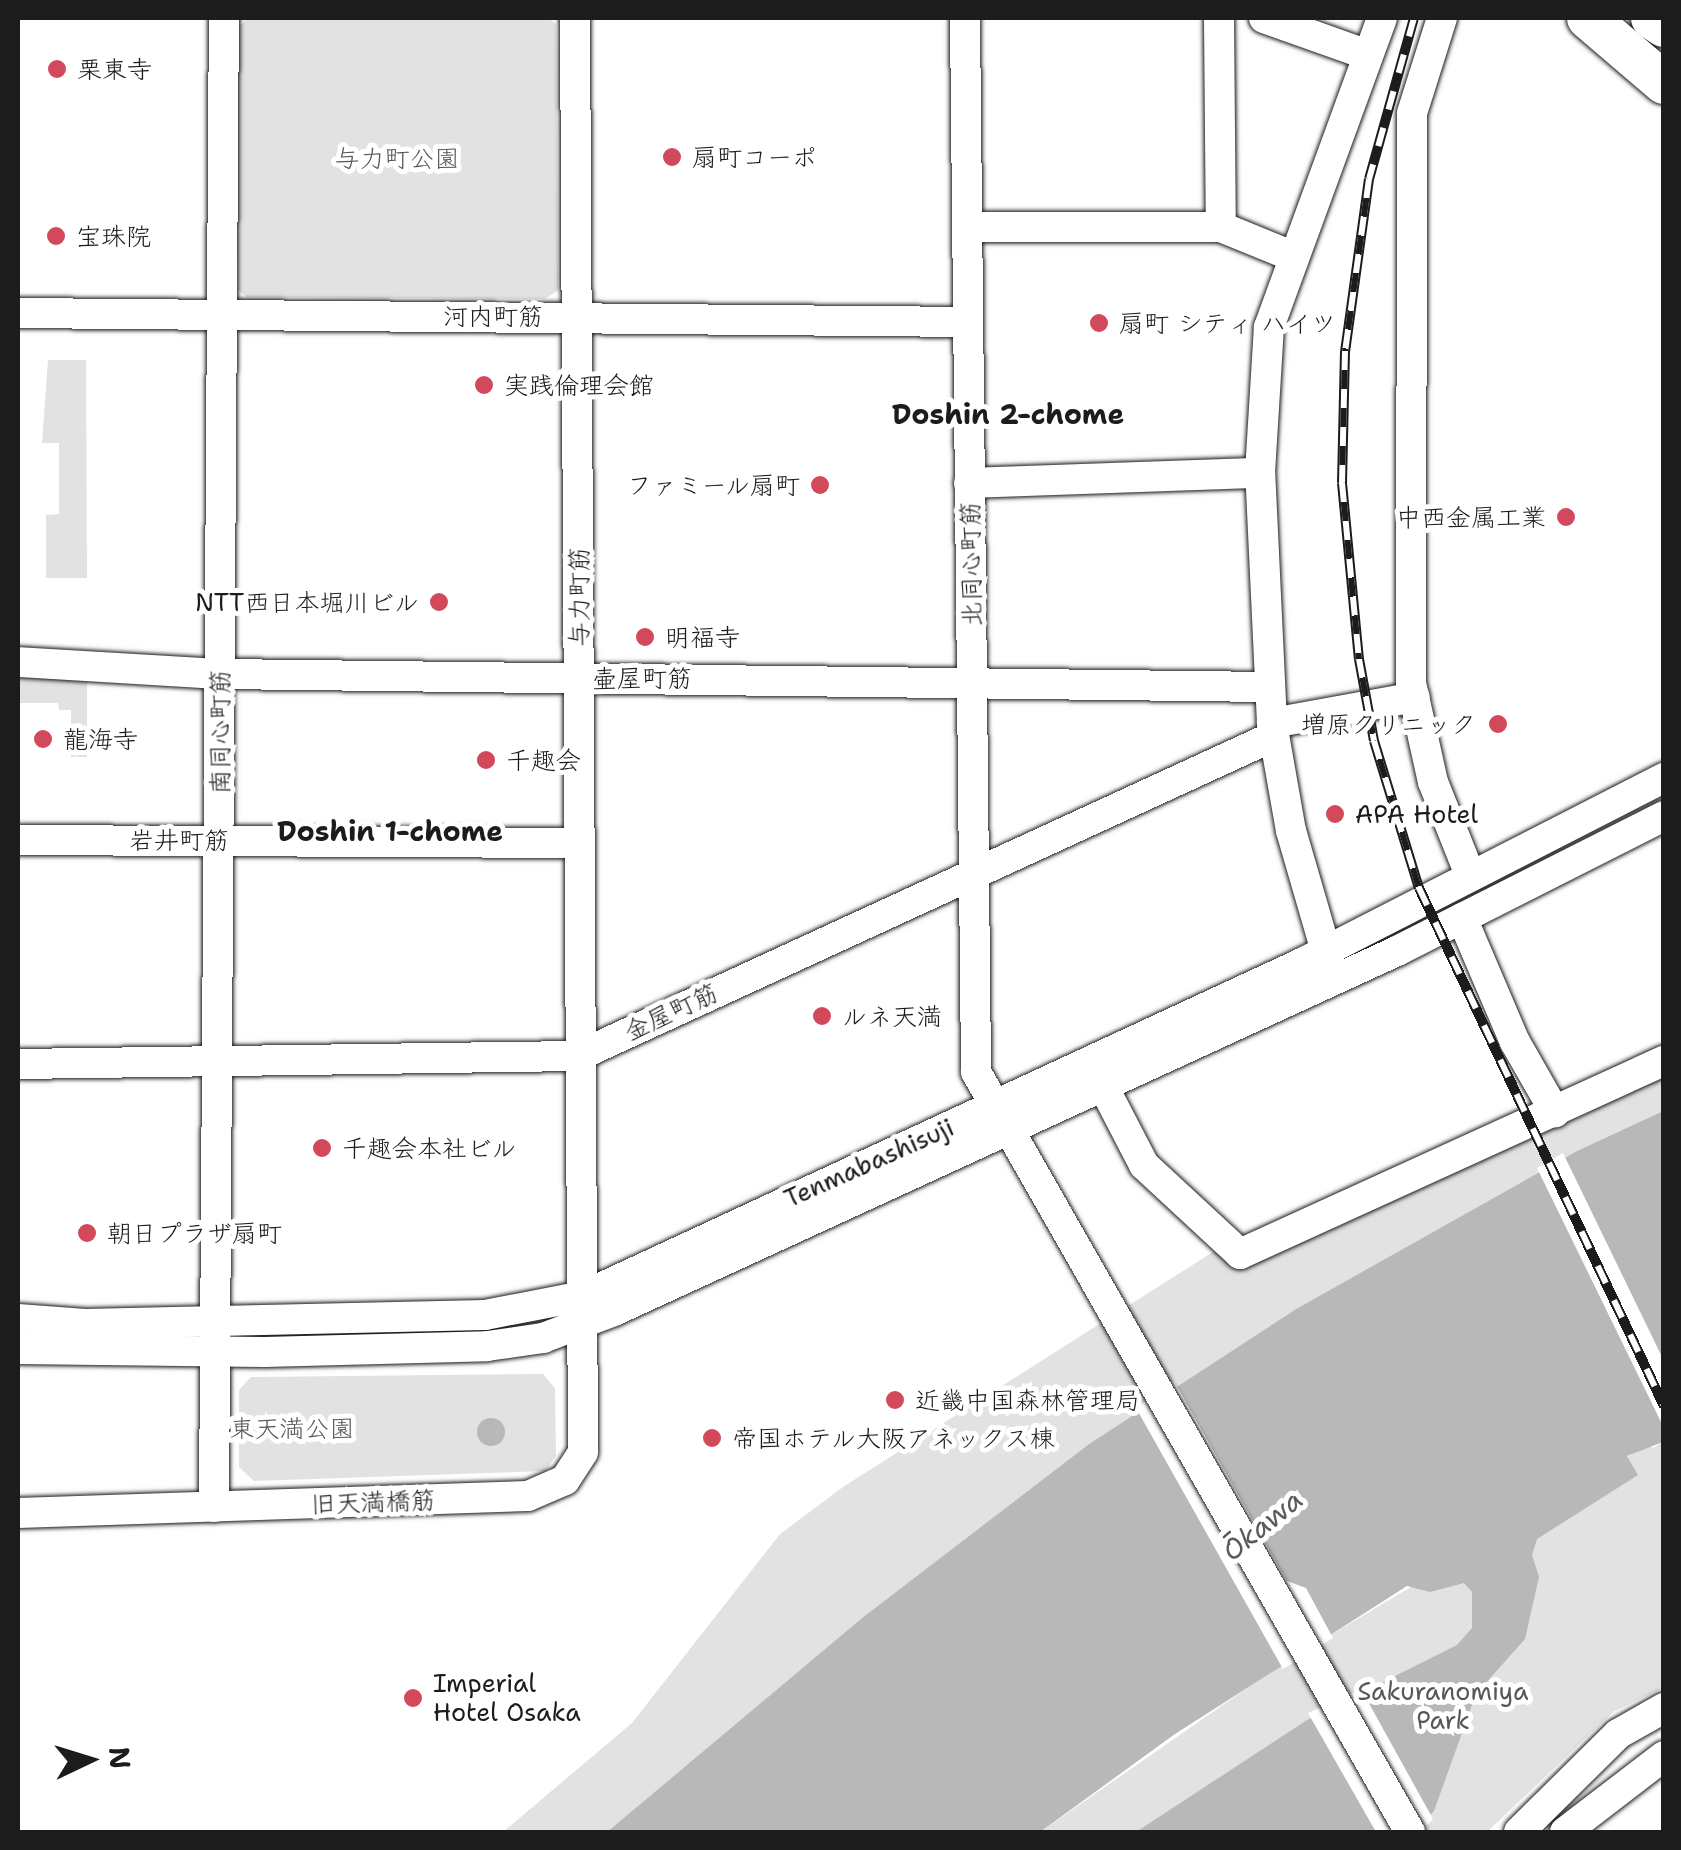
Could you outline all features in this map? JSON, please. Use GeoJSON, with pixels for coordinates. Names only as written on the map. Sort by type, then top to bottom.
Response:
{"type":"FeatureCollection","features":[{"type":"Feature","properties":{"kind":"highway"},"geometry":{"type":"LineString","coordinates":[[1588,18],[1664,84]]}},
{"type":"Feature","properties":{"kind":"highway"},"geometry":{"type":"LineString","coordinates":[[1601,18],[1664,58]]}},
{"type":"Feature","properties":{"kind":"highway"},"geometry":{"type":"LineString","coordinates":[[1652,18],[1664,25]]}},
{"type":"Feature","properties":{"kind":"street","name":"南同心町筋"},"geometry":{"type":"LineString","coordinates":[[214,1506],[213,1062],[220,840],[224,18]]}},
{"type":"Feature","properties":{"kind":"street","name":"与力町筋"},"geometry":{"type":"LineString","coordinates":[[575,18],[582,1311]]}},
{"type":"Feature","properties":{"kind":"street","name":"北同心町筋"},"geometry":{"type":"LineString","coordinates":[[966,18],[976,1072],[1410,1832]]}},
{"type":"Feature","properties":{"kind":"street"},"geometry":{"type":"LineString","coordinates":[[1220,18],[1221,228]]}},
{"type":"Feature","properties":{"kind":"street"},"geometry":{"type":"LineString","coordinates":[[1264,18],[1368,55]]}},
{"type":"Feature","properties":{"kind":"street"},"geometry":{"type":"LineString","coordinates":[[1330,964],[1292,832],[1273,730],[1267,687],[1260,473],[1269,327],[1382,18]]}},
{"type":"Feature","properties":{"kind":"street"},"geometry":{"type":"LineString","coordinates":[[1442,18],[1412,113],[1415,697],[1433,782],[1470,875]]}},
{"type":"Feature","properties":{"kind":"street"},"geometry":{"type":"LineString","coordinates":[[1569,18],[1664,93]]}},
{"type":"Feature","properties":{"kind":"street"},"geometry":{"type":"LineString","coordinates":[[967,226],[1221,228],[1294,258]]}},
{"type":"Feature","properties":{"kind":"street","name":"河内町筋"},"geometry":{"type":"LineString","coordinates":[[18,313],[968,322]]}},
{"type":"Feature","properties":{"kind":"street"},"geometry":{"type":"LineString","coordinates":[[969,482],[1260,473]]}},
{"type":"Feature","properties":{"kind":"street","name":"壷屋町筋"},"geometry":{"type":"LineString","coordinates":[[18,662],[221,674],[1267,687]]}},
{"type":"Feature","properties":{"kind":"street","name":"金屋町筋"},"geometry":{"type":"LineString","coordinates":[[18,1064],[578,1056],[1273,730],[1415,697]]}},
{"type":"Feature","properties":{"kind":"street","name":"Tenmabashisuji"},"geometry":{"type":"LineString","coordinates":[[1000,1116],[1101,1082],[1330,964],[1470,875],[1664,778]]}},
{"type":"Feature","properties":{"kind":"street","name":"Tenmabashisuji"},"geometry":{"type":"LineString","coordinates":[[18,1349],[214,1352],[486,1346],[582,1311],[1330,964],[1462,918],[1664,816]]}},
{"type":"Feature","properties":{"kind":"street","name":"岩井町筋"},"geometry":{"type":"LineString","coordinates":[[18,840],[580,843]]}},
{"type":"Feature","properties":{"kind":"street"},"geometry":{"type":"LineString","coordinates":[[1462,918],[1515,1042],[1556,1112]]}},
{"type":"Feature","properties":{"kind":"street"},"geometry":{"type":"LineString","coordinates":[[1101,1082],[1144,1166],[1240,1254],[1664,1061]]}},
{"type":"Feature","properties":{"kind":"street","name":"Tenmabashisuji"},"geometry":{"type":"LineString","coordinates":[[18,1319],[215,1320],[582,1311]]}},
{"type":"Feature","properties":{"kind":"street","name":"旧天満橋筋"},"geometry":{"type":"LineString","coordinates":[[18,1513],[528,1496],[552,1488],[583,1452],[582,1311]]}},
{"type":"Feature","properties":{"kind":"street"},"geometry":{"type":"LineString","coordinates":[[1520,1832],[1618,1734],[1664,1708]]}},
{"type":"Feature","properties":{"kind":"street"},"geometry":{"type":"LineString","coordinates":[[1565,1832],[1660,1769]]}},
{"type":"Feature","properties":{"kind":"green space","name":"与力町公園"},"geometry":{"type":"Polygon","coordinates":[[[549,18],[556,24],[558,290],[545,299],[247,297],[238,290],[236,29],[247,19],[549,18]]]}},
{"type":"Feature","properties":{"kind":"green space"},"geometry":{"type":"Polygon","coordinates":[[[48,360],[86,360],[87,578],[46,578],[46,515],[59,514],[59,443],[42,443],[48,360]]]}},
{"type":"Feature","properties":{"kind":"green space"},"geometry":{"type":"Polygon","coordinates":[[[18,674],[87,675],[87,757],[71,757],[71,710],[59,710],[58,703],[18,703],[18,674]]]}},
{"type":"Feature","properties":{"kind":"green space"},"geometry":{"type":"Polygon","coordinates":[[[1663,1072],[1663,1111],[1577,1151],[1296,1309],[1089,1444],[862,1618],[607,1832],[503,1832],[632,1723],[780,1534],[843,1487],[1216,1250],[1237,1270],[1663,1072]]]}},
{"type":"Feature","properties":{"kind":"green space","name":"東天満公園"},"geometry":{"type":"Polygon","coordinates":[[[543,1374],[555,1388],[556,1456],[545,1471],[254,1481],[239,1467],[239,1390],[251,1377],[543,1374]]]}},
{"type":"Feature","properties":{"kind":"green space","name":"Sakuranomiya Park"},"geometry":{"type":"Polygon","coordinates":[[[1663,1442],[1663,1688],[1613,1712],[1487,1832],[1040,1832],[1279,1666],[1649,1444],[1653,1448],[1663,1442]]]}},
{"type":"Feature","properties":{"kind":"water","name":"Ōkawa"},"geometry":{"type":"Polygon","coordinates":[[[1663,1111],[1663,1442],[1627,1456],[1638,1475],[1537,1539],[1532,1555],[1539,1577],[1525,1639],[1476,1694],[1434,1811],[1414,1832],[1136,1832],[1307,1720],[1457,1645],[1472,1628],[1472,1592],[1464,1583],[1430,1592],[1407,1586],[1175,1734],[1040,1832],[607,1832],[862,1618],[1089,1444],[1296,1309],[1577,1151],[1663,1111]]]}},
{"type":"Feature","properties":{"kind":"water"},"geometry":{"type":"Polygon","coordinates":[[[491,1418],[501,1422],[505,1432],[501,1442],[491,1446],[481,1442],[477,1432],[481,1422],[491,1418]]]}},
{"type":"Feature","properties":{"kind":"pier"},"geometry":{"type":"Polygon","coordinates":[[[1563,1153],[1663,1359],[1663,1426],[1537,1168],[1563,1153]]]}},
{"type":"Feature","properties":{"kind":"pier"},"geometry":{"type":"Polygon","coordinates":[[[1174,1381],[1287,1581],[1306,1588],[1333,1638],[1283,1669],[1136,1408],[1174,1381]]]}},
{"type":"Feature","properties":{"kind":"pier"},"geometry":{"type":"Polygon","coordinates":[[[1361,1689],[1433,1819],[1421,1832],[1376,1832],[1308,1713],[1361,1689]]]}},
{"type":"Feature","properties":{"kind":"railway"},"geometry":{"type":"LineString","coordinates":[[1414,18],[1369,179],[1345,351],[1342,483],[1359,659],[1374,741],[1419,888],[1664,1406]]}},
{"type":"Feature","properties":{"kind":"place","name":"栗東寺"},"geometry":{"type":"Point","coordinates":[57,69]}},
{"type":"Feature","properties":{"kind":"place","name":"扇町コーポ"},"geometry":{"type":"Point","coordinates":[672,157]}},
{"type":"Feature","properties":{"kind":"place","name":"宝珠院"},"geometry":{"type":"Point","coordinates":[56,236]}},
{"type":"Feature","properties":{"kind":"place","name":"扇町 シティ ハイツ"},"geometry":{"type":"Point","coordinates":[1099,323]}},
{"type":"Feature","properties":{"kind":"place","name":"実践倫理会館"},"geometry":{"type":"Point","coordinates":[484,385]}},
{"type":"Feature","properties":{"kind":"place","name":"ファミール扇町"},"geometry":{"type":"Point","coordinates":[820,485]}},
{"type":"Feature","properties":{"kind":"place","name":"中西金属工業"},"geometry":{"type":"Point","coordinates":[1566,517]}},
{"type":"Feature","properties":{"kind":"place","name":"NTT西日本堀川ビル"},"geometry":{"type":"Point","coordinates":[439,602]}},
{"type":"Feature","properties":{"kind":"place","name":"明福寺"},"geometry":{"type":"Point","coordinates":[645,637]}},
{"type":"Feature","properties":{"kind":"place","name":"増原クリニック"},"geometry":{"type":"Point","coordinates":[1498,724]}},
{"type":"Feature","properties":{"kind":"place","name":"龍海寺"},"geometry":{"type":"Point","coordinates":[43,739]}},
{"type":"Feature","properties":{"kind":"place","name":"千趣会"},"geometry":{"type":"Point","coordinates":[486,760]}},
{"type":"Feature","properties":{"kind":"place","name":"APA Hotel"},"geometry":{"type":"Point","coordinates":[1335,814]}},
{"type":"Feature","properties":{"kind":"place","name":"ルネ天満"},"geometry":{"type":"Point","coordinates":[822,1016]}},
{"type":"Feature","properties":{"kind":"place","name":"千趣会本社ビル"},"geometry":{"type":"Point","coordinates":[322,1148]}},
{"type":"Feature","properties":{"kind":"place","name":"朝日プラザ扇町"},"geometry":{"type":"Point","coordinates":[87,1233]}},
{"type":"Feature","properties":{"kind":"place","name":"近畿中国森林管理局"},"geometry":{"type":"Point","coordinates":[895,1400]}},
{"type":"Feature","properties":{"kind":"place","name":"帝国ホテル大阪アネックス棟"},"geometry":{"type":"Point","coordinates":[712,1438]}},
{"type":"Feature","properties":{"kind":"place","name":"Imperial Hotel Osaka"},"geometry":{"type":"Point","coordinates":[413,1698]}},
{"type":"Feature","properties":{"kind":"district","name":"Doshin 2-chome"},"geometry":{"type":"Point","coordinates":[1008,414]}},
{"type":"Feature","properties":{"kind":"district","name":"Doshin 1-chome"},"geometry":{"type":"Point","coordinates":[390,831]}}]}
